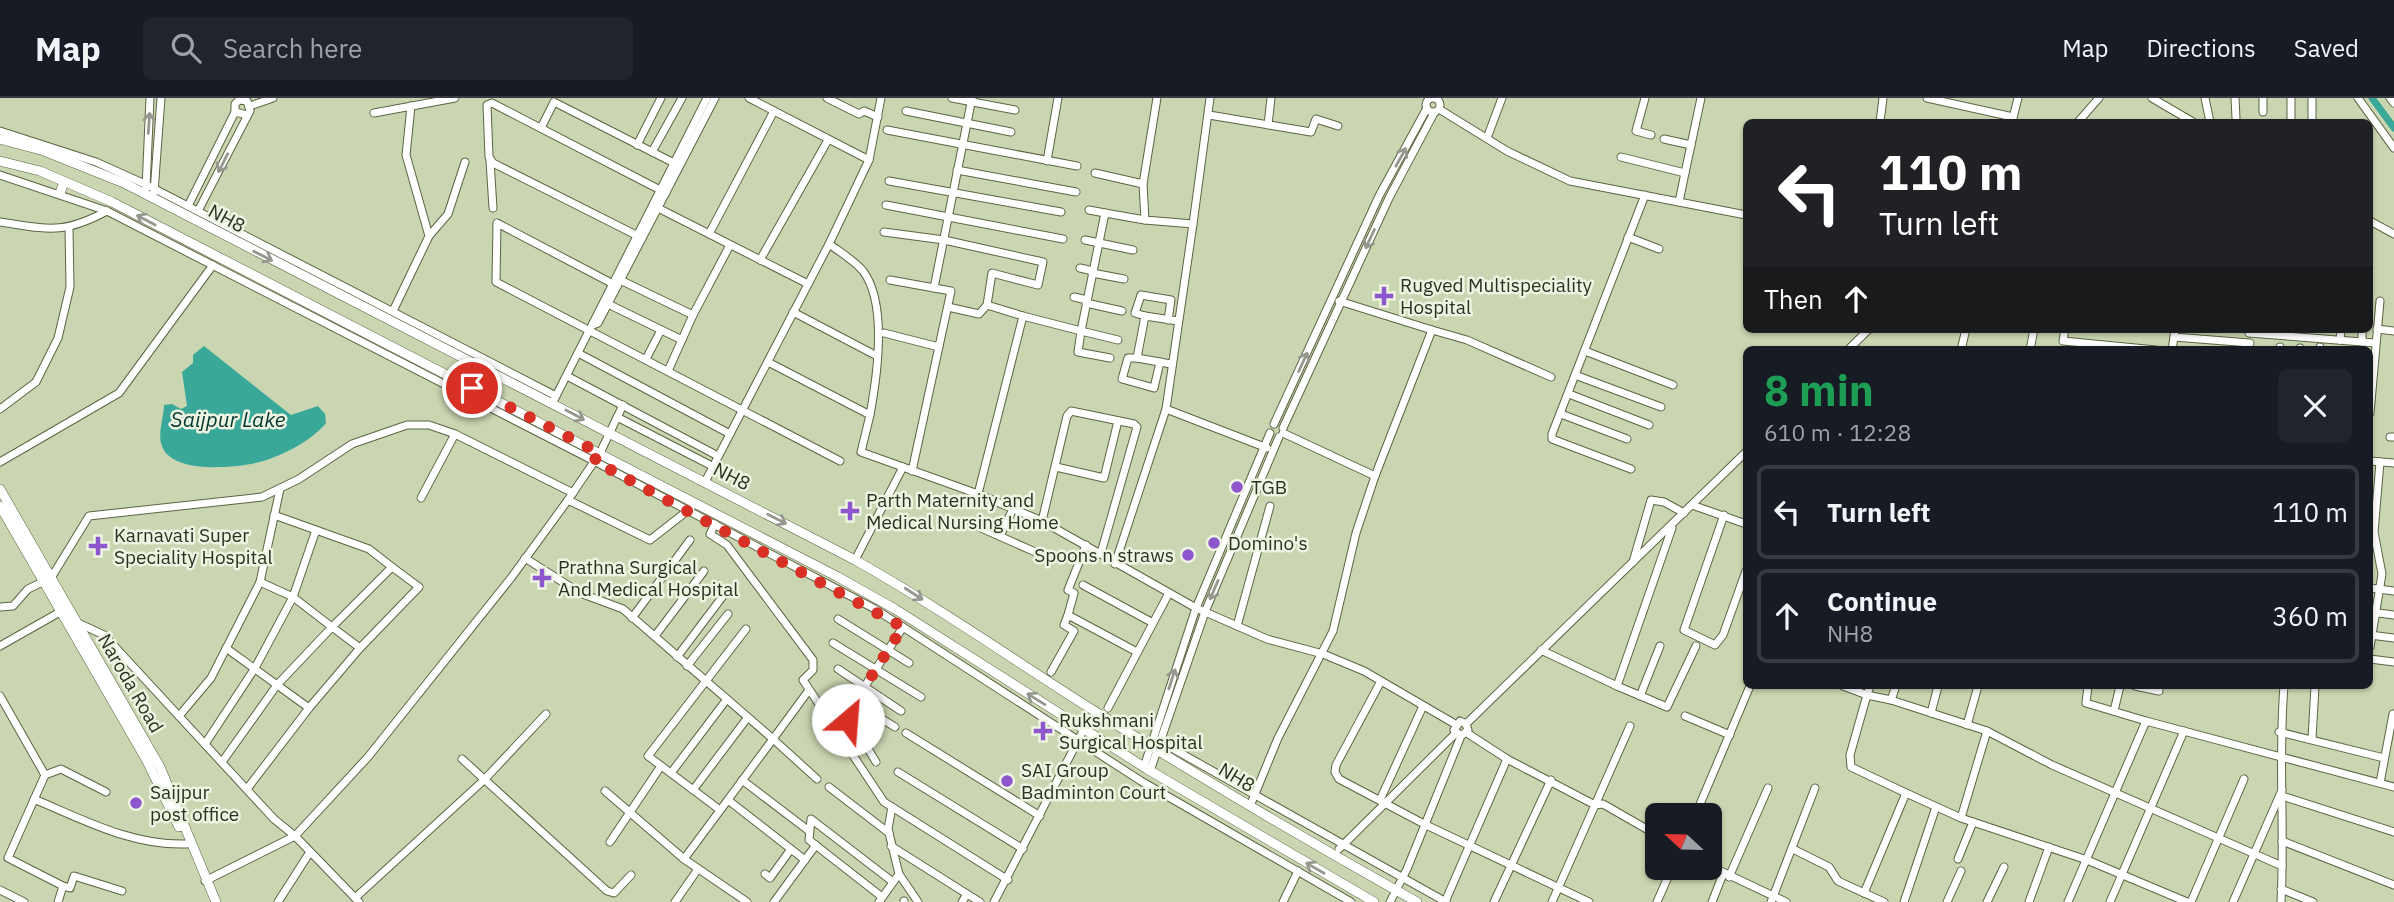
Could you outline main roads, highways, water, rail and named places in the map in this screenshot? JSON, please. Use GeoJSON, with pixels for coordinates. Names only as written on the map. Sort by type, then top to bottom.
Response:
{"type":"FeatureCollection","features":[{"type":"Feature","properties":{"kind":"main road","name":"NH8"},"geometry":{"type":"LineString","coordinates":[[0,139],[44,151],[153,193],[237,243],[554,400],[608,433],[855,560],[890,575],[1155,744],[1417,902]]}},
{"type":"Feature","properties":{"kind":"main road","name":"NH8"},"geometry":{"type":"LineString","coordinates":[[0,161],[40,171],[112,202],[597,457],[697,504],[895,609],[1147,769],[1374,902]]}},
{"type":"Feature","properties":{"kind":"main road"},"geometry":{"type":"LineString","coordinates":[[60,193],[64,182]]}},
{"type":"Feature","properties":{"kind":"main road"},"geometry":{"type":"LineString","coordinates":[[237,243],[242,233]]}},
{"type":"Feature","properties":{"kind":"main road","name":"Naroda Road"},"geometry":{"type":"LineString","coordinates":[[0,489],[47,580],[60,612],[147,761],[207,880],[211,902]]}},
{"type":"Feature","properties":{"kind":"main road","name":"Naroda Road"},"geometry":{"type":"LineString","coordinates":[[0,506],[76,622],[160,767],[216,902]]}},
{"type":"Feature","properties":{"kind":"water","name":"Saijpur Lake"},"geometry":{"type":"Polygon","coordinates":[[[204,346],[291,415],[318,406],[325,414],[326,423],[302,443],[260,462],[202,467],[177,461],[168,455],[162,446],[160,431],[164,405],[172,404],[181,409],[187,406],[182,372],[193,363],[193,355],[204,346]]]}},
{"type":"Feature","properties":{"kind":"waterway"},"geometry":{"type":"LineString","coordinates":[[2372,98],[2394,128]]}},
{"type":"Feature","properties":{"kind":"place","name":"Rugved Multispeciality Hospital"},"geometry":{"type":"Point","coordinates":[1384,296]}},
{"type":"Feature","properties":{"kind":"place","name":"TGB"},"geometry":{"type":"Point","coordinates":[1237,487]}},
{"type":"Feature","properties":{"kind":"place","name":"Parth Maternity and Medical Nursing Home"},"geometry":{"type":"Point","coordinates":[850,511]}},
{"type":"Feature","properties":{"kind":"place","name":"Domino's"},"geometry":{"type":"Point","coordinates":[1214,543]}},
{"type":"Feature","properties":{"kind":"place","name":"Karnavati Super Speciality Hospital"},"geometry":{"type":"Point","coordinates":[98,546]}},
{"type":"Feature","properties":{"kind":"place","name":"Spoons n straws"},"geometry":{"type":"Point","coordinates":[1188,555]}},
{"type":"Feature","properties":{"kind":"place","name":"Prathna Surgical And Medical Hospital"},"geometry":{"type":"Point","coordinates":[542,578]}},
{"type":"Feature","properties":{"kind":"place","name":"Rukshmani Surgical Hospital"},"geometry":{"type":"Point","coordinates":[1043,731]}},
{"type":"Feature","properties":{"kind":"place","name":"SAI Group Badminton Court"},"geometry":{"type":"Point","coordinates":[1007,781]}},
{"type":"Feature","properties":{"kind":"place","name":"Saijpur post office"},"geometry":{"type":"Point","coordinates":[136,803]}}]}
